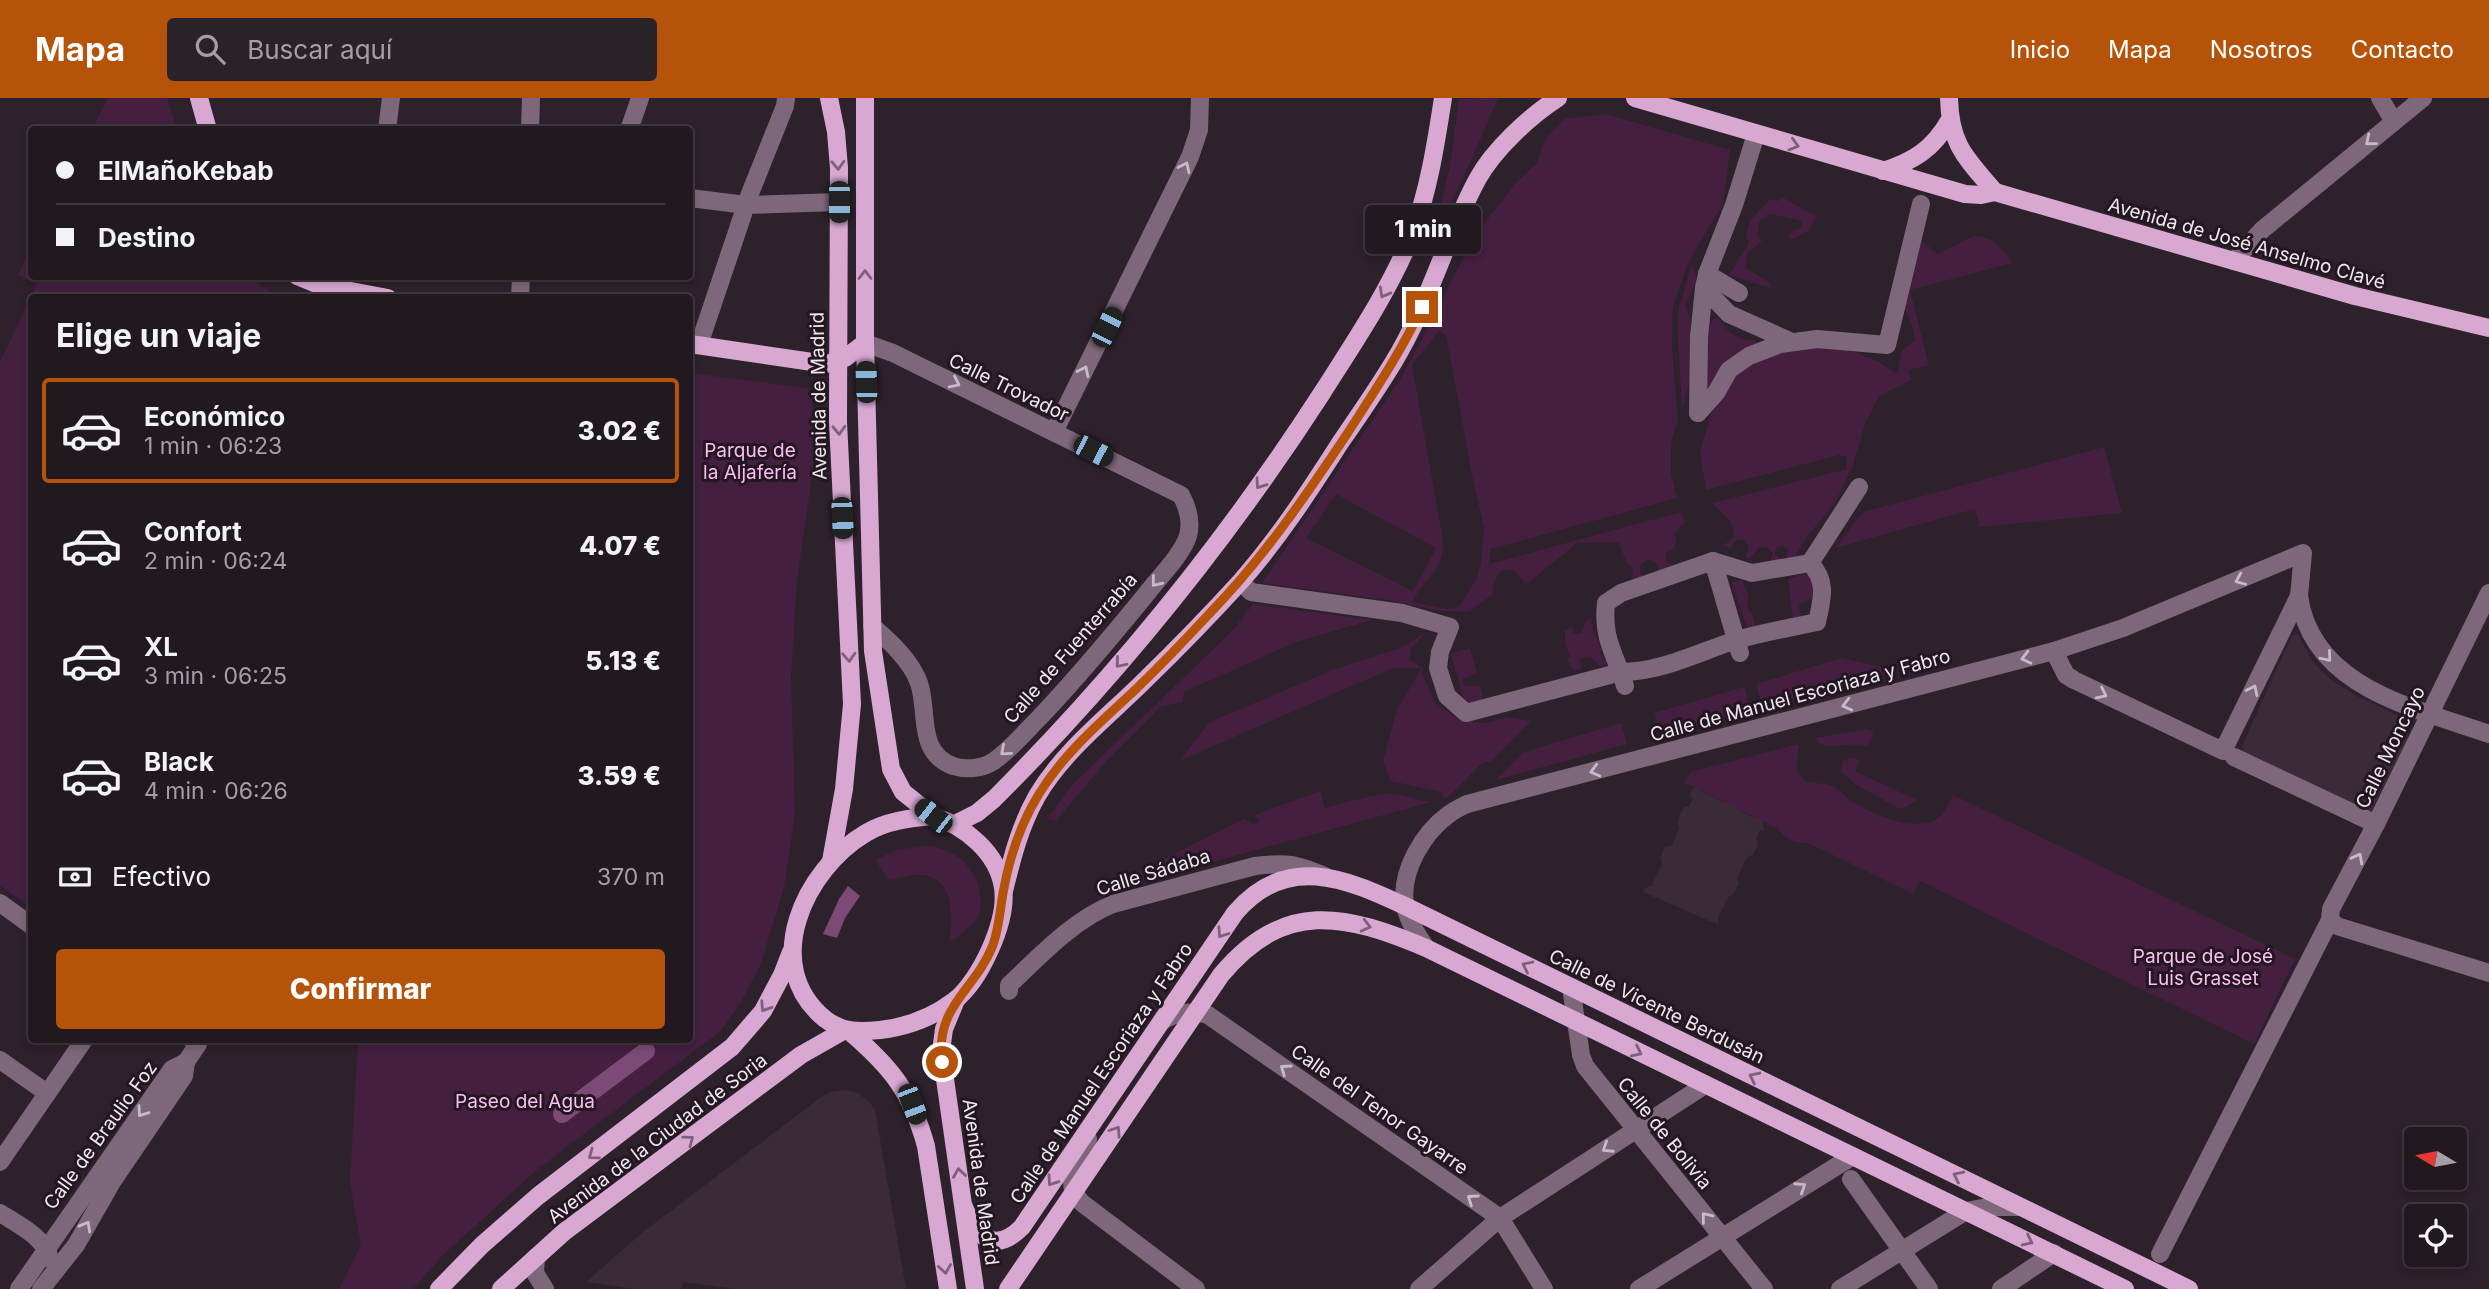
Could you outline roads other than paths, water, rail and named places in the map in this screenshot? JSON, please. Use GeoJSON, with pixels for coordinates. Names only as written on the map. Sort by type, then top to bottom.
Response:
{"type":"FeatureCollection","features":[{"type":"Feature","properties":{"kind":"main road"},"geometry":{"type":"LineString","coordinates":[[199,98],[207,126]]}},
{"type":"Feature","properties":{"kind":"main road","name":"Avenida de Madrid"},"geometry":{"type":"LineString","coordinates":[[829,98],[836,131],[839,202],[842,518],[852,704],[844,789],[831,861]]}},
{"type":"Feature","properties":{"kind":"main road"},"geometry":{"type":"LineString","coordinates":[[865,98],[865,343],[872,626],[882,721],[891,769],[903,792],[933,816],[955,824],[983,847],[993,860],[1004,891]]}},
{"type":"Feature","properties":{"kind":"main road"},"geometry":{"type":"LineString","coordinates":[[955,824],[977,813],[997,796],[1112,673],[1241,511],[1300,425],[1375,309],[1403,254],[1423,203],[1443,98]]}},
{"type":"Feature","properties":{"kind":"main road"},"geometry":{"type":"LineString","coordinates":[[847,1031],[905,1025],[956,1000],[972,982],[993,944],[1021,831],[1050,776],[1083,739],[1212,612],[1257,562],[1320,475],[1393,363],[1412,328],[1477,179],[1500,150],[1533,117],[1558,98]]}},
{"type":"Feature","properties":{"kind":"main road","name":"Avenida de José Anselmo Clavé"},"geometry":{"type":"LineString","coordinates":[[1635,98],[1965,194],[1995,192],[2386,304],[2489,328]]}},
{"type":"Feature","properties":{"kind":"main road"},"geometry":{"type":"LineString","coordinates":[[1949,98],[1949,121],[1955,139],[1965,157],[1995,192]]}},
{"type":"Feature","properties":{"kind":"main road"},"geometry":{"type":"LineString","coordinates":[[1883,171],[1911,161],[1928,150],[1949,121]]}},
{"type":"Feature","properties":{"kind":"main road"},"geometry":{"type":"LineString","coordinates":[[309,280],[336,289],[365,294]]}},
{"type":"Feature","properties":{"kind":"main road"},"geometry":{"type":"LineString","coordinates":[[694,344],[819,364],[839,362],[865,343]]}},
{"type":"Feature","properties":{"kind":"main road"},"geometry":{"type":"LineString","coordinates":[[933,816],[896,821],[870,830],[831,861],[814,883],[800,913],[794,945],[796,972],[803,992],[824,1017],[847,1031],[894,1075],[912,1104],[926,1146],[948,1289]]}},
{"type":"Feature","properties":{"kind":"main road","name":"Calle de Vicente Berdusán"},"geometry":{"type":"LineString","coordinates":[[1269,885],[1293,876],[1325,876],[1360,886],[2189,1289]]}},
{"type":"Feature","properties":{"kind":"main road","name":"Calle de Manuel Escoriaza y Fabro"},"geometry":{"type":"LineString","coordinates":[[964,1207],[974,1229],[986,1238],[992,1241],[1013,1236],[1235,913],[1247,899],[1269,885]]}},
{"type":"Feature","properties":{"kind":"main road"},"geometry":{"type":"LineString","coordinates":[[1008,1289],[1221,975],[1245,948],[1278,930],[1298,923],[1320,920],[1369,926],[1426,948],[2125,1289]]}},
{"type":"Feature","properties":{"kind":"main road","name":"Avenida de la Ciudad de Soria"},"geometry":{"type":"LineString","coordinates":[[439,1289],[475,1252],[538,1196],[732,1047],[767,1005],[794,945]]}},
{"type":"Feature","properties":{"kind":"main road","name":"Avenida de Madrid"},"geometry":{"type":"LineString","coordinates":[[956,1000],[944,1029],[941,1051],[975,1289]]}},
{"type":"Feature","properties":{"kind":"main road","name":"Avenida de la Ciudad de Soria"},"geometry":{"type":"LineString","coordinates":[[501,1289],[564,1233],[788,1066],[847,1031]]}},
{"type":"Feature","properties":{"kind":"street"},"geometry":{"type":"LineString","coordinates":[[388,126],[391,98]]}},
{"type":"Feature","properties":{"kind":"street"},"geometry":{"type":"LineString","coordinates":[[530,126],[531,98]]}},
{"type":"Feature","properties":{"kind":"street"},"geometry":{"type":"LineString","coordinates":[[630,126],[640,98]]}},
{"type":"Feature","properties":{"kind":"street"},"geometry":{"type":"LineString","coordinates":[[749,196],[786,98]]}},
{"type":"Feature","properties":{"kind":"street"},"geometry":{"type":"LineString","coordinates":[[1054,432],[1191,157],[1199,130],[1200,98]]}},
{"type":"Feature","properties":{"kind":"street"},"geometry":{"type":"LineString","coordinates":[[2380,98],[2394,121]]}},
{"type":"Feature","properties":{"kind":"street"},"geometry":{"type":"LineString","coordinates":[[2234,261],[2262,230],[2423,98]]}},
{"type":"Feature","properties":{"kind":"street"},"geometry":{"type":"LineString","coordinates":[[1756,134],[1706,281],[1699,337],[1698,413],[1716,393],[1729,370],[1749,356],[1780,344],[1817,339],[1887,345],[1921,204]]}},
{"type":"Feature","properties":{"kind":"street"},"geometry":{"type":"LineString","coordinates":[[693,198],[746,205],[839,202]]}},
{"type":"Feature","properties":{"kind":"street"},"geometry":{"type":"LineString","coordinates":[[694,344],[743,214]]}},
{"type":"Feature","properties":{"kind":"street"},"geometry":{"type":"LineString","coordinates":[[1706,281],[1739,293]]}},
{"type":"Feature","properties":{"kind":"street"},"geometry":{"type":"LineString","coordinates":[[1706,281],[1730,314],[1792,342]]}},
{"type":"Feature","properties":{"kind":"street","name":"Calle Trovador"},"geometry":{"type":"LineString","coordinates":[[865,343],[881,347],[1181,495],[1188,510],[1189,524]]}},
{"type":"Feature","properties":{"kind":"street"},"geometry":{"type":"LineString","coordinates":[[1623,679],[1607,638],[1604,619],[1606,603],[1621,593],[1713,561],[1752,573],[1810,563],[1859,487]]}},
{"type":"Feature","properties":{"kind":"street","name":"Calle de Fuenterrabía"},"geometry":{"type":"LineString","coordinates":[[872,626],[895,646],[919,683],[933,754],[956,767],[979,767],[992,762],[1019,738],[1067,688],[1167,568],[1183,545],[1189,524]]}},
{"type":"Feature","properties":{"kind":"street","name":"Calle de Manuel Escoriaza y Fabro"},"geometry":{"type":"LineString","coordinates":[[1405,906],[1406,886],[1421,845],[1448,814],[1467,804],[2054,651],[2123,628],[2302,553],[2299,596]]}},
{"type":"Feature","properties":{"kind":"street"},"geometry":{"type":"LineString","coordinates":[[1713,561],[1738,647]]}},
{"type":"Feature","properties":{"kind":"street"},"geometry":{"type":"LineString","coordinates":[[1248,589],[1251,592],[1402,613],[1450,627],[1440,652],[1438,668],[1447,696],[1466,713],[1623,679],[1639,672],[1738,647],[1817,622],[1824,589],[1818,572],[1810,563]]}},
{"type":"Feature","properties":{"kind":"street","name":"Calle Moncayo"},"geometry":{"type":"LineString","coordinates":[[2160,1254],[2330,920],[2331,909],[2376,824],[2489,593]]}},
{"type":"Feature","properties":{"kind":"street"},"geometry":{"type":"LineString","coordinates":[[2299,596],[2302,616],[2315,641],[2337,669],[2359,684],[2489,734]]}},
{"type":"Feature","properties":{"kind":"street"},"geometry":{"type":"LineString","coordinates":[[2229,754],[2299,596]]}},
{"type":"Feature","properties":{"kind":"street"},"geometry":{"type":"LineString","coordinates":[[2054,651],[2066,675],[2074,680],[2376,824]]}},
{"type":"Feature","properties":{"kind":"street"},"geometry":{"type":"LineString","coordinates":[[1259,865],[1264,870],[1269,885]]}},
{"type":"Feature","properties":{"kind":"street","name":"Calle Sádaba"},"geometry":{"type":"LineString","coordinates":[[1009,991],[1009,985],[1034,961],[1095,911],[1259,865],[1297,865],[1325,876]]}},
{"type":"Feature","properties":{"kind":"street"},"geometry":{"type":"LineString","coordinates":[[0,903],[28,923]]}},
{"type":"Feature","properties":{"kind":"street"},"geometry":{"type":"LineString","coordinates":[[1405,906],[1426,948]]}},
{"type":"Feature","properties":{"kind":"street"},"geometry":{"type":"LineString","coordinates":[[2330,920],[2337,926],[2489,973]]}},
{"type":"Feature","properties":{"kind":"street","name":"Calle de Bolivia"},"geometry":{"type":"LineString","coordinates":[[1571,987],[1585,1066],[1764,1289]]}},
{"type":"Feature","properties":{"kind":"street"},"geometry":{"type":"LineString","coordinates":[[1162,1021],[1173,1015],[1197,1012]]}},
{"type":"Feature","properties":{"kind":"street","name":"Calle del Tenor Gayarre"},"geometry":{"type":"LineString","coordinates":[[1197,1012],[1208,1015],[1500,1218],[1544,1289]]}},
{"type":"Feature","properties":{"kind":"street"},"geometry":{"type":"LineString","coordinates":[[0,1162],[82,1043]]}},
{"type":"Feature","properties":{"kind":"street"},"geometry":{"type":"LineString","coordinates":[[186,1062],[195,1043]]}},
{"type":"Feature","properties":{"kind":"street"},"geometry":{"type":"LineString","coordinates":[[0,1060],[47,1093]]}},
{"type":"Feature","properties":{"kind":"street","name":"Calle de Braulio Foz"},"geometry":{"type":"LineString","coordinates":[[19,1289],[172,1069],[186,1062]]}},
{"type":"Feature","properties":{"kind":"street","name":"Calle de Braulio Foz"},"geometry":{"type":"LineString","coordinates":[[44,1285],[76,1245],[112,1182],[184,1076],[186,1062]]}},
{"type":"Feature","properties":{"kind":"street"},"geometry":{"type":"LineString","coordinates":[[1419,1289],[1500,1218],[1705,1085]]}},
{"type":"Feature","properties":{"kind":"street"},"geometry":{"type":"LineString","coordinates":[[1097,1116],[1074,1168],[1071,1179],[1074,1194],[1082,1203],[1196,1289]]}},
{"type":"Feature","properties":{"kind":"street"},"geometry":{"type":"LineString","coordinates":[[1639,1289],[1853,1156]]}},
{"type":"Feature","properties":{"kind":"street"},"geometry":{"type":"LineString","coordinates":[[1851,1179],[1929,1289]]}},
{"type":"Feature","properties":{"kind":"street","name":"Calle de Vicente Berdusán"},"geometry":{"type":"LineString","coordinates":[[1966,1211],[1987,1207],[2019,1207]]}},
{"type":"Feature","properties":{"kind":"street"},"geometry":{"type":"LineString","coordinates":[[1840,1289],[1966,1211]]}},
{"type":"Feature","properties":{"kind":"street"},"geometry":{"type":"LineString","coordinates":[[0,1213],[47,1249],[50,1260],[44,1285]]}},
{"type":"Feature","properties":{"kind":"street"},"geometry":{"type":"LineString","coordinates":[[2001,1289],[2054,1253]]}},
{"type":"Feature","properties":{"kind":"street"},"geometry":{"type":"LineString","coordinates":[[536,1257],[535,1273],[545,1289]]}},
{"type":"Feature","properties":{"kind":"waterway"},"geometry":{"type":"LineString","coordinates":[[562,1114],[646,1051]]}},
{"type":"Feature","properties":{"kind":"park label","name":"Parque de la Aljafería"},"geometry":{"type":"Point","coordinates":[750,461]}},
{"type":"Feature","properties":{"kind":"park label","name":"Parque de José Luis Grasset"},"geometry":{"type":"Point","coordinates":[2203,967]}},
{"type":"Feature","properties":{"kind":"park label","name":"Paseo del Agua"},"geometry":{"type":"Point","coordinates":[525,1101]}}]}
